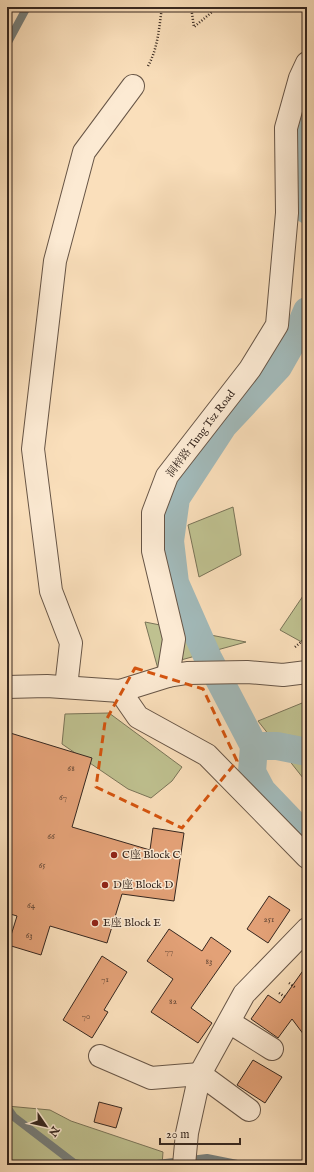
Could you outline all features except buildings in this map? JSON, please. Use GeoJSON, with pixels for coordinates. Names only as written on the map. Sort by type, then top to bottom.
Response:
{"type":"FeatureCollection","features":[{"type":"Feature","properties":{"kind":"street","name":"洞梓路 Tung Tsz Road"},"geometry":{"type":"LineString","coordinates":[[177,674],[174,639],[153,551],[153,513],[167,476],[250,369],[277,325],[287,213],[286,128],[300,78],[307,64]]}},
{"type":"Feature","properties":{"kind":"street"},"geometry":{"type":"LineString","coordinates":[[66,687],[71,643],[51,591],[33,449],[55,261],[84,152],[133,86]]}},
{"type":"Feature","properties":{"kind":"street"},"geometry":{"type":"LineString","coordinates":[[7,687],[66,687],[120,691],[177,674],[247,672],[283,675],[307,672]]}},
{"type":"Feature","properties":{"kind":"street"},"geometry":{"type":"LineString","coordinates":[[120,691],[138,717],[207,755],[307,857]]}},
{"type":"Feature","properties":{"kind":"street"},"geometry":{"type":"LineString","coordinates":[[184,1165],[186,1133],[200,1074],[244,994],[307,929]]}},
{"type":"Feature","properties":{"kind":"street"},"geometry":{"type":"LineString","coordinates":[[228,1024],[237,1027],[272,1049]]}},
{"type":"Feature","properties":{"kind":"street"},"geometry":{"type":"LineString","coordinates":[[100,1056],[151,1078],[200,1074],[249,1110]]}},
{"type":"Feature","properties":{"kind":"path"},"geometry":{"type":"LineString","coordinates":[[133,86],[143,77],[154,56],[162,7]]}},
{"type":"Feature","properties":{"kind":"path"},"geometry":{"type":"LineString","coordinates":[[192,7],[194,27],[218,7]]}},
{"type":"Feature","properties":{"kind":"highlighted area"},"geometry":{"type":"Polygon","coordinates":[[[135,668],[203,689],[237,761],[182,828],[96,787],[105,722],[135,668]]]}},
{"type":"Feature","properties":{"kind":"green space"},"geometry":{"type":"Polygon","coordinates":[[[233,507],[241,555],[199,577],[188,525],[233,507]]]}},
{"type":"Feature","properties":{"kind":"green space"},"geometry":{"type":"Polygon","coordinates":[[[307,590],[307,645],[280,630],[307,590]]]}},
{"type":"Feature","properties":{"kind":"green space"},"geometry":{"type":"Polygon","coordinates":[[[145,622],[246,642],[181,660],[158,669],[145,622]]]}},
{"type":"Feature","properties":{"kind":"green space"},"geometry":{"type":"Polygon","coordinates":[[[307,701],[307,783],[258,721],[307,701]]]}},
{"type":"Feature","properties":{"kind":"green space"},"geometry":{"type":"Polygon","coordinates":[[[109,713],[182,767],[172,781],[151,798],[128,789],[62,744],[65,714],[109,713]]]}},
{"type":"Feature","properties":{"kind":"green space"},"geometry":{"type":"Polygon","coordinates":[[[7,1106],[50,1110],[71,1121],[163,1152],[162,1165],[7,1165],[7,1106]]]}},
{"type":"Feature","properties":{"kind":"waterway"},"geometry":{"type":"LineString","coordinates":[[7,44],[27,7]]}},
{"type":"Feature","properties":{"kind":"waterway"},"geometry":{"type":"LineString","coordinates":[[307,127],[302,159],[307,210]]}},
{"type":"Feature","properties":{"kind":"waterway"},"geometry":{"type":"LineString","coordinates":[[307,311],[299,330],[278,367],[223,426],[176,498],[170,541],[175,583],[208,658],[254,746],[252,772],[262,791],[307,838]]}},
{"type":"Feature","properties":{"kind":"waterway"},"geometry":{"type":"LineString","coordinates":[[254,746],[277,746],[302,751]]}},
{"type":"Feature","properties":{"kind":"waterway"},"geometry":{"type":"LineString","coordinates":[[7,1107],[14,1117],[74,1163],[85,1165]]}},
{"type":"Feature","properties":{"kind":"waterway"},"geometry":{"type":"LineString","coordinates":[[149,1165],[207,1158],[242,1165]]}},
{"type":"Feature","properties":{"kind":"place","name":"C座 Block C"},"geometry":{"type":"Point","coordinates":[114,855]}},
{"type":"Feature","properties":{"kind":"place","name":"D座 Block D"},"geometry":{"type":"Point","coordinates":[105,885]}},
{"type":"Feature","properties":{"kind":"place","name":"E座 Block E"},"geometry":{"type":"Point","coordinates":[95,923]}}]}
